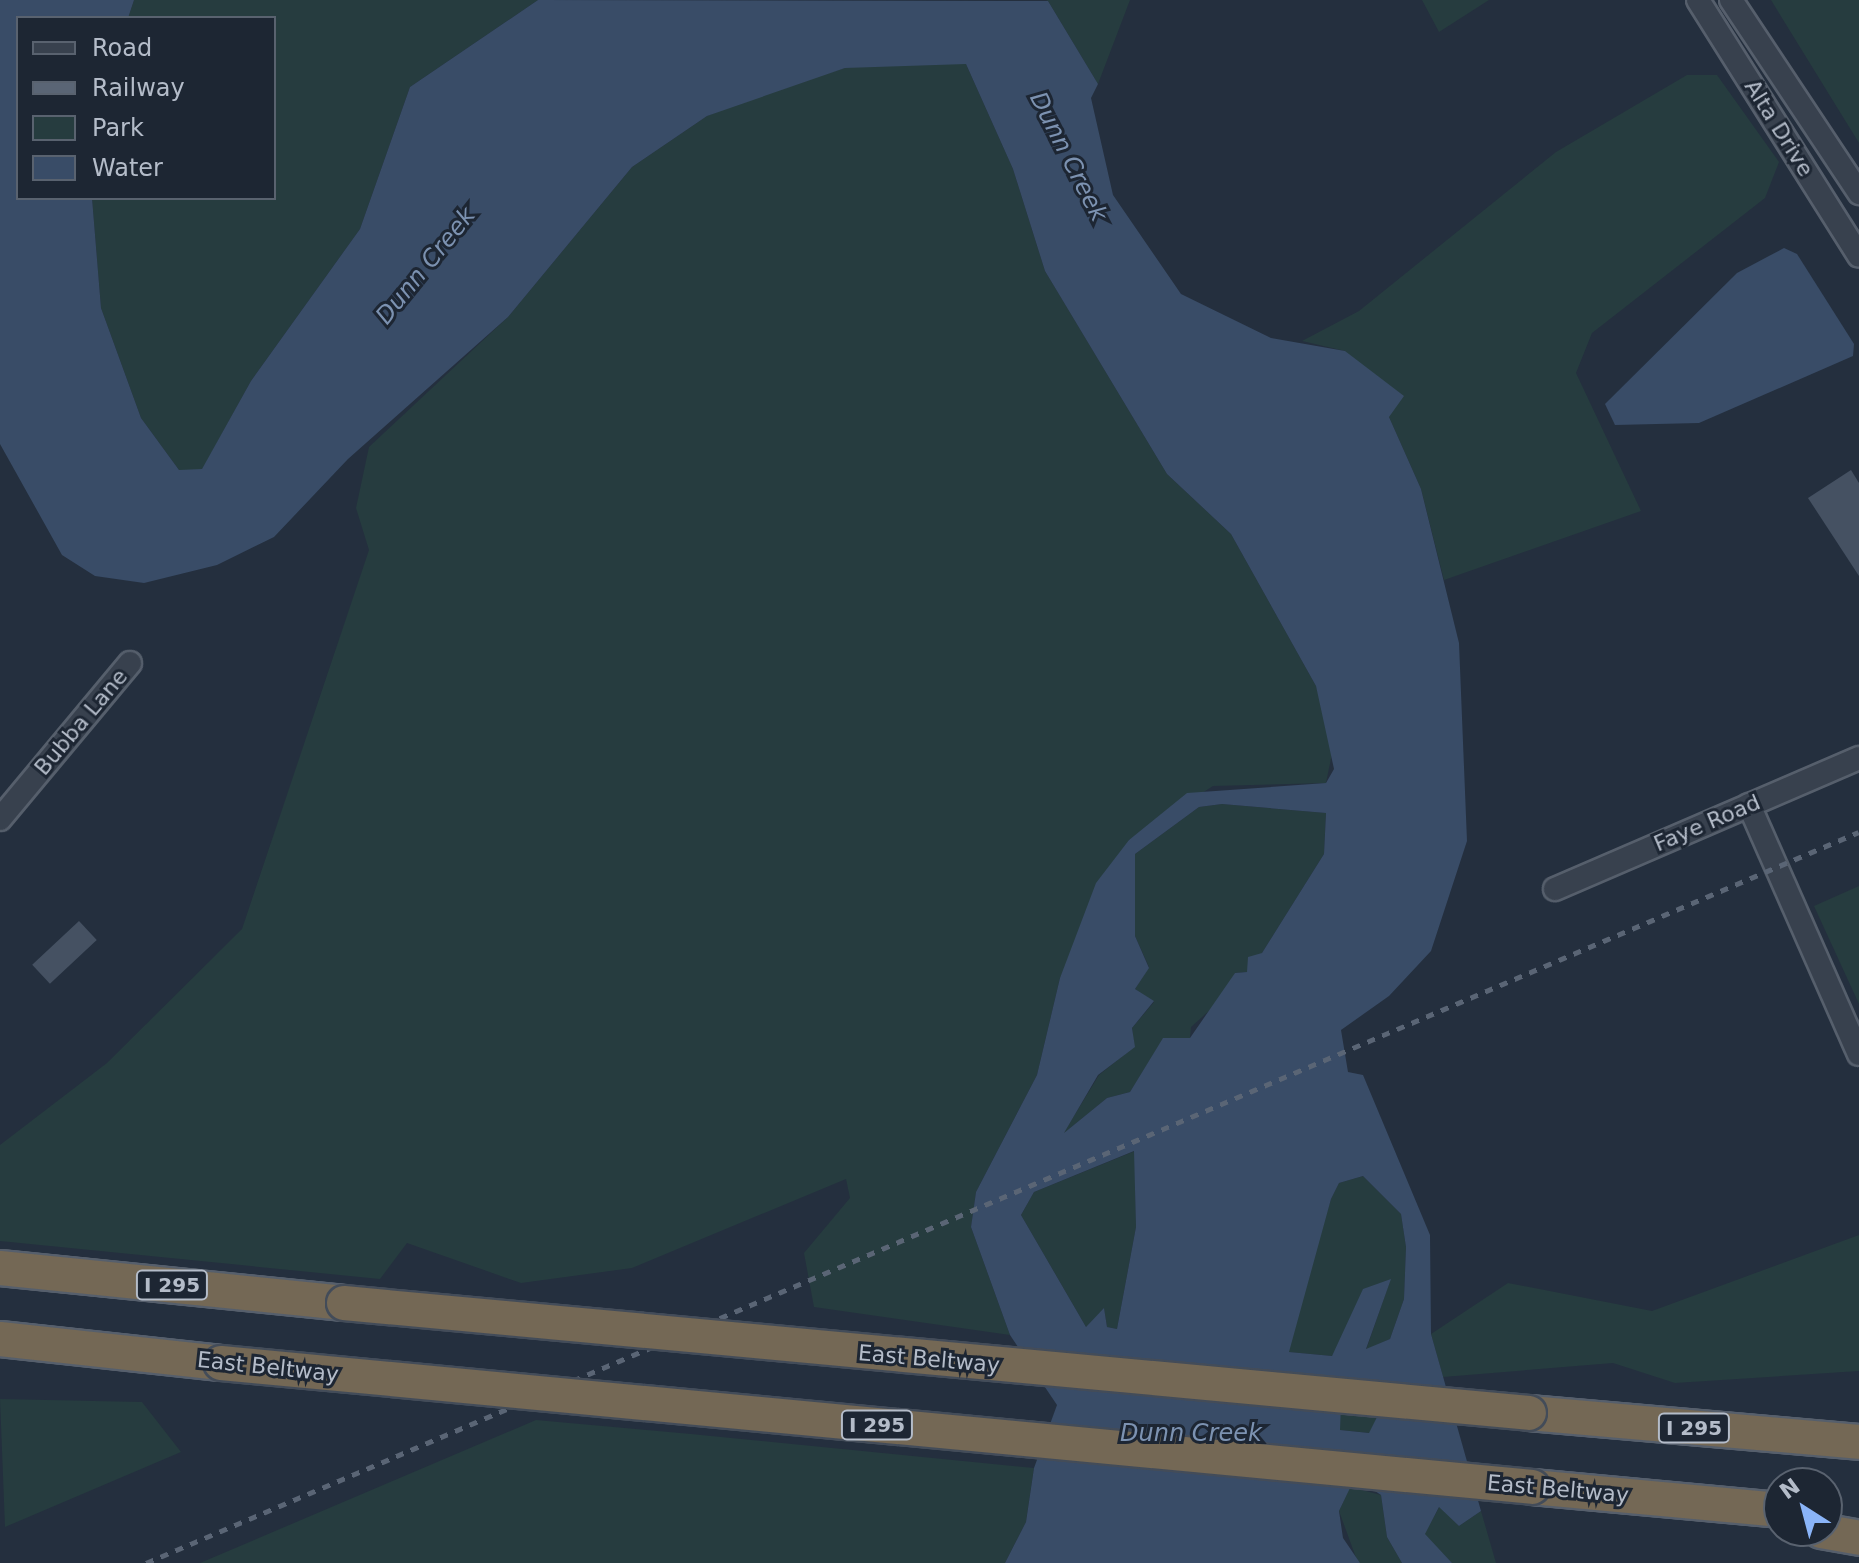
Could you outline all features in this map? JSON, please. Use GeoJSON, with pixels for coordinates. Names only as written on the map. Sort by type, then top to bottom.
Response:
{"type":"FeatureCollection","features":[{"type":"Feature","properties":{"kind":"highway","name":"East Beltway"},"geometry":{"type":"LineString","coordinates":[[0,1268],[344,1303],[1859,1442]]}},
{"type":"Feature","properties":{"kind":"highway","name":"East Beltway"},"geometry":{"type":"LineString","coordinates":[[0,1339],[221,1363],[1763,1508]]}},
{"type":"Feature","properties":{"kind":"highway"},"geometry":{"type":"LineString","coordinates":[[1619,1495],[1763,1521]]}},
{"type":"Feature","properties":{"kind":"street","name":"Alta Drive"},"geometry":{"type":"LineString","coordinates":[[1698,0],[1859,256]]}},
{"type":"Feature","properties":{"kind":"street","name":"Alta Drive"},"geometry":{"type":"LineString","coordinates":[[1731,0],[1859,193]]}},
{"type":"Feature","properties":{"kind":"street","name":"Bubba Lane"},"geometry":{"type":"LineString","coordinates":[[0,819],[130,663]]}},
{"type":"Feature","properties":{"kind":"street","name":"Faye Road"},"geometry":{"type":"LineString","coordinates":[[1555,889],[1859,758]]}},
{"type":"Feature","properties":{"kind":"street"},"geometry":{"type":"LineString","coordinates":[[1749,805],[1859,1054]]}},
{"type":"Feature","properties":{"kind":"green space"},"geometry":{"type":"Polygon","coordinates":[[[134,0],[538,0],[410,87],[360,229],[251,381],[202,470],[179,470],[141,418],[101,308],[92,200],[276,200],[276,16],[129,16],[134,0]]]}},
{"type":"Feature","properties":{"kind":"green space"},"geometry":{"type":"Polygon","coordinates":[[[1130,0],[1098,84],[1048,1],[1130,0]]]}},
{"type":"Feature","properties":{"kind":"green space"},"geometry":{"type":"Polygon","coordinates":[[[1422,0],[1489,0],[1439,32],[1422,0]]]}},
{"type":"Feature","properties":{"kind":"green space"},"geometry":{"type":"Polygon","coordinates":[[[1771,0],[1859,0],[1859,143],[1771,0]]]}},
{"type":"Feature","properties":{"kind":"green space"},"geometry":{"type":"Polygon","coordinates":[[[907,61],[966,64],[1013,169],[1045,271],[1167,474],[1231,534],[1316,686],[1334,744],[1326,783],[1213,786],[1129,840],[1060,978],[1037,1075],[976,1192],[971,1227],[1010,1335],[814,1307],[804,1253],[850,1198],[846,1179],[632,1268],[521,1283],[407,1243],[380,1279],[0,1241],[0,1145],[107,1063],[242,929],[369,550],[356,508],[369,447],[508,317],[632,167],[707,116],[757,95],[845,68],[907,61]]]}},
{"type":"Feature","properties":{"kind":"green space"},"geometry":{"type":"Polygon","coordinates":[[[1687,75],[1717,75],[1779,162],[1765,198],[1592,333],[1576,373],[1641,511],[1444,580],[1421,489],[1389,417],[1345,351],[1302,341],[1359,311],[1556,152],[1687,75]]]}},
{"type":"Feature","properties":{"kind":"green space"},"geometry":{"type":"Polygon","coordinates":[[[1222,804],[1326,813],[1324,854],[1262,953],[1247,972],[1235,973],[1221,1000],[1191,1027],[1190,1038],[1163,1039],[1130,1092],[1107,1098],[1063,1134],[1099,1075],[1134,1047],[1132,1028],[1154,1002],[1135,989],[1149,967],[1135,936],[1135,854],[1199,807],[1222,804]]]}},
{"type":"Feature","properties":{"kind":"green space"},"geometry":{"type":"Polygon","coordinates":[[[1859,886],[1859,1004],[1814,906],[1859,886]]]}},
{"type":"Feature","properties":{"kind":"green space"},"geometry":{"type":"Polygon","coordinates":[[[1135,1151],[1136,1227],[1117,1329],[1107,1327],[1104,1309],[1086,1327],[1021,1215],[1034,1192],[1135,1151]]]}},
{"type":"Feature","properties":{"kind":"green space"},"geometry":{"type":"Polygon","coordinates":[[[1363,1176],[1401,1214],[1406,1247],[1404,1299],[1390,1339],[1366,1350],[1390,1281],[1362,1303],[1332,1356],[1289,1352],[1285,1346],[1331,1199],[1339,1183],[1363,1176]]]}},
{"type":"Feature","properties":{"kind":"green space"},"geometry":{"type":"Polygon","coordinates":[[[1859,1235],[1859,1371],[1675,1383],[1613,1363],[1443,1377],[1431,1334],[1508,1283],[1652,1311],[1859,1235]]]}},
{"type":"Feature","properties":{"kind":"green space"},"geometry":{"type":"Polygon","coordinates":[[[0,1399],[142,1402],[181,1452],[5,1527],[0,1399]]]}},
{"type":"Feature","properties":{"kind":"green space"},"geometry":{"type":"Polygon","coordinates":[[[1340,1405],[1380,1411],[1370,1433],[1340,1430],[1340,1405]]]}},
{"type":"Feature","properties":{"kind":"green space"},"geometry":{"type":"Polygon","coordinates":[[[536,1420],[1034,1468],[1026,1522],[1005,1563],[200,1563],[536,1420]]]}},
{"type":"Feature","properties":{"kind":"green space"},"geometry":{"type":"Polygon","coordinates":[[[1350,1487],[1381,1495],[1387,1537],[1402,1563],[1358,1563],[1339,1511],[1350,1487]]]}},
{"type":"Feature","properties":{"kind":"green space"},"geometry":{"type":"Polygon","coordinates":[[[1440,1506],[1459,1526],[1481,1511],[1496,1563],[1452,1563],[1424,1534],[1440,1506]]]}},
{"type":"Feature","properties":{"kind":"water","name":"Dunn Creek"},"geometry":{"type":"Polygon","coordinates":[[[0,0],[134,0],[129,16],[16,16],[16,200],[92,200],[101,308],[141,418],[179,470],[202,469],[251,381],[360,229],[410,87],[538,0],[1048,1],[1098,84],[1091,98],[1113,195],[1181,294],[1271,338],[1345,351],[1404,396],[1389,417],[1421,489],[1459,643],[1467,841],[1431,951],[1389,996],[1341,1030],[1348,1072],[1363,1075],[1430,1235],[1431,1334],[1481,1511],[1459,1526],[1439,1507],[1425,1534],[1452,1563],[1402,1563],[1387,1537],[1381,1495],[1369,1487],[1350,1488],[1339,1511],[1343,1538],[1360,1563],[1005,1563],[1026,1522],[1034,1468],[1057,1405],[1010,1335],[971,1227],[976,1192],[1037,1075],[1060,978],[1096,883],[1129,840],[1187,793],[1326,783],[1334,769],[1316,686],[1231,534],[1167,474],[1045,271],[1013,169],[966,64],[845,68],[707,116],[632,167],[508,317],[348,459],[274,537],[217,565],[144,583],[95,576],[62,555],[0,444],[0,0]],[[1222,804],[1199,807],[1135,854],[1135,936],[1149,968],[1135,989],[1154,1001],[1132,1028],[1135,1047],[1098,1075],[1064,1133],[1107,1098],[1130,1092],[1163,1038],[1190,1038],[1235,973],[1247,972],[1248,957],[1262,953],[1324,854],[1326,813],[1222,804]],[[1134,1151],[1034,1192],[1021,1215],[1086,1327],[1104,1308],[1107,1327],[1117,1329],[1136,1227],[1134,1151]],[[1363,1176],[1339,1183],[1331,1199],[1289,1352],[1332,1356],[1363,1289],[1391,1279],[1366,1349],[1390,1339],[1404,1299],[1406,1247],[1401,1214],[1363,1176]],[[1341,1405],[1340,1430],[1369,1433],[1380,1411],[1341,1405]]]}},
{"type":"Feature","properties":{"kind":"water"},"geometry":{"type":"Polygon","coordinates":[[[1784,248],[1797,254],[1854,344],[1853,356],[1699,423],[1615,425],[1605,404],[1737,273],[1784,248]]]}},
{"type":"Feature","properties":{"kind":"building"},"geometry":{"type":"Polygon","coordinates":[[[1851,470],[1859,483],[1859,576],[1808,498],[1851,470]]]}},
{"type":"Feature","properties":{"kind":"building"},"geometry":{"type":"Polygon","coordinates":[[[79,921],[97,940],[50,984],[32,965],[79,921]]]}},
{"type":"Feature","properties":{"kind":"railway"},"geometry":{"type":"LineString","coordinates":[[146,1563],[1859,832]]}}]}
